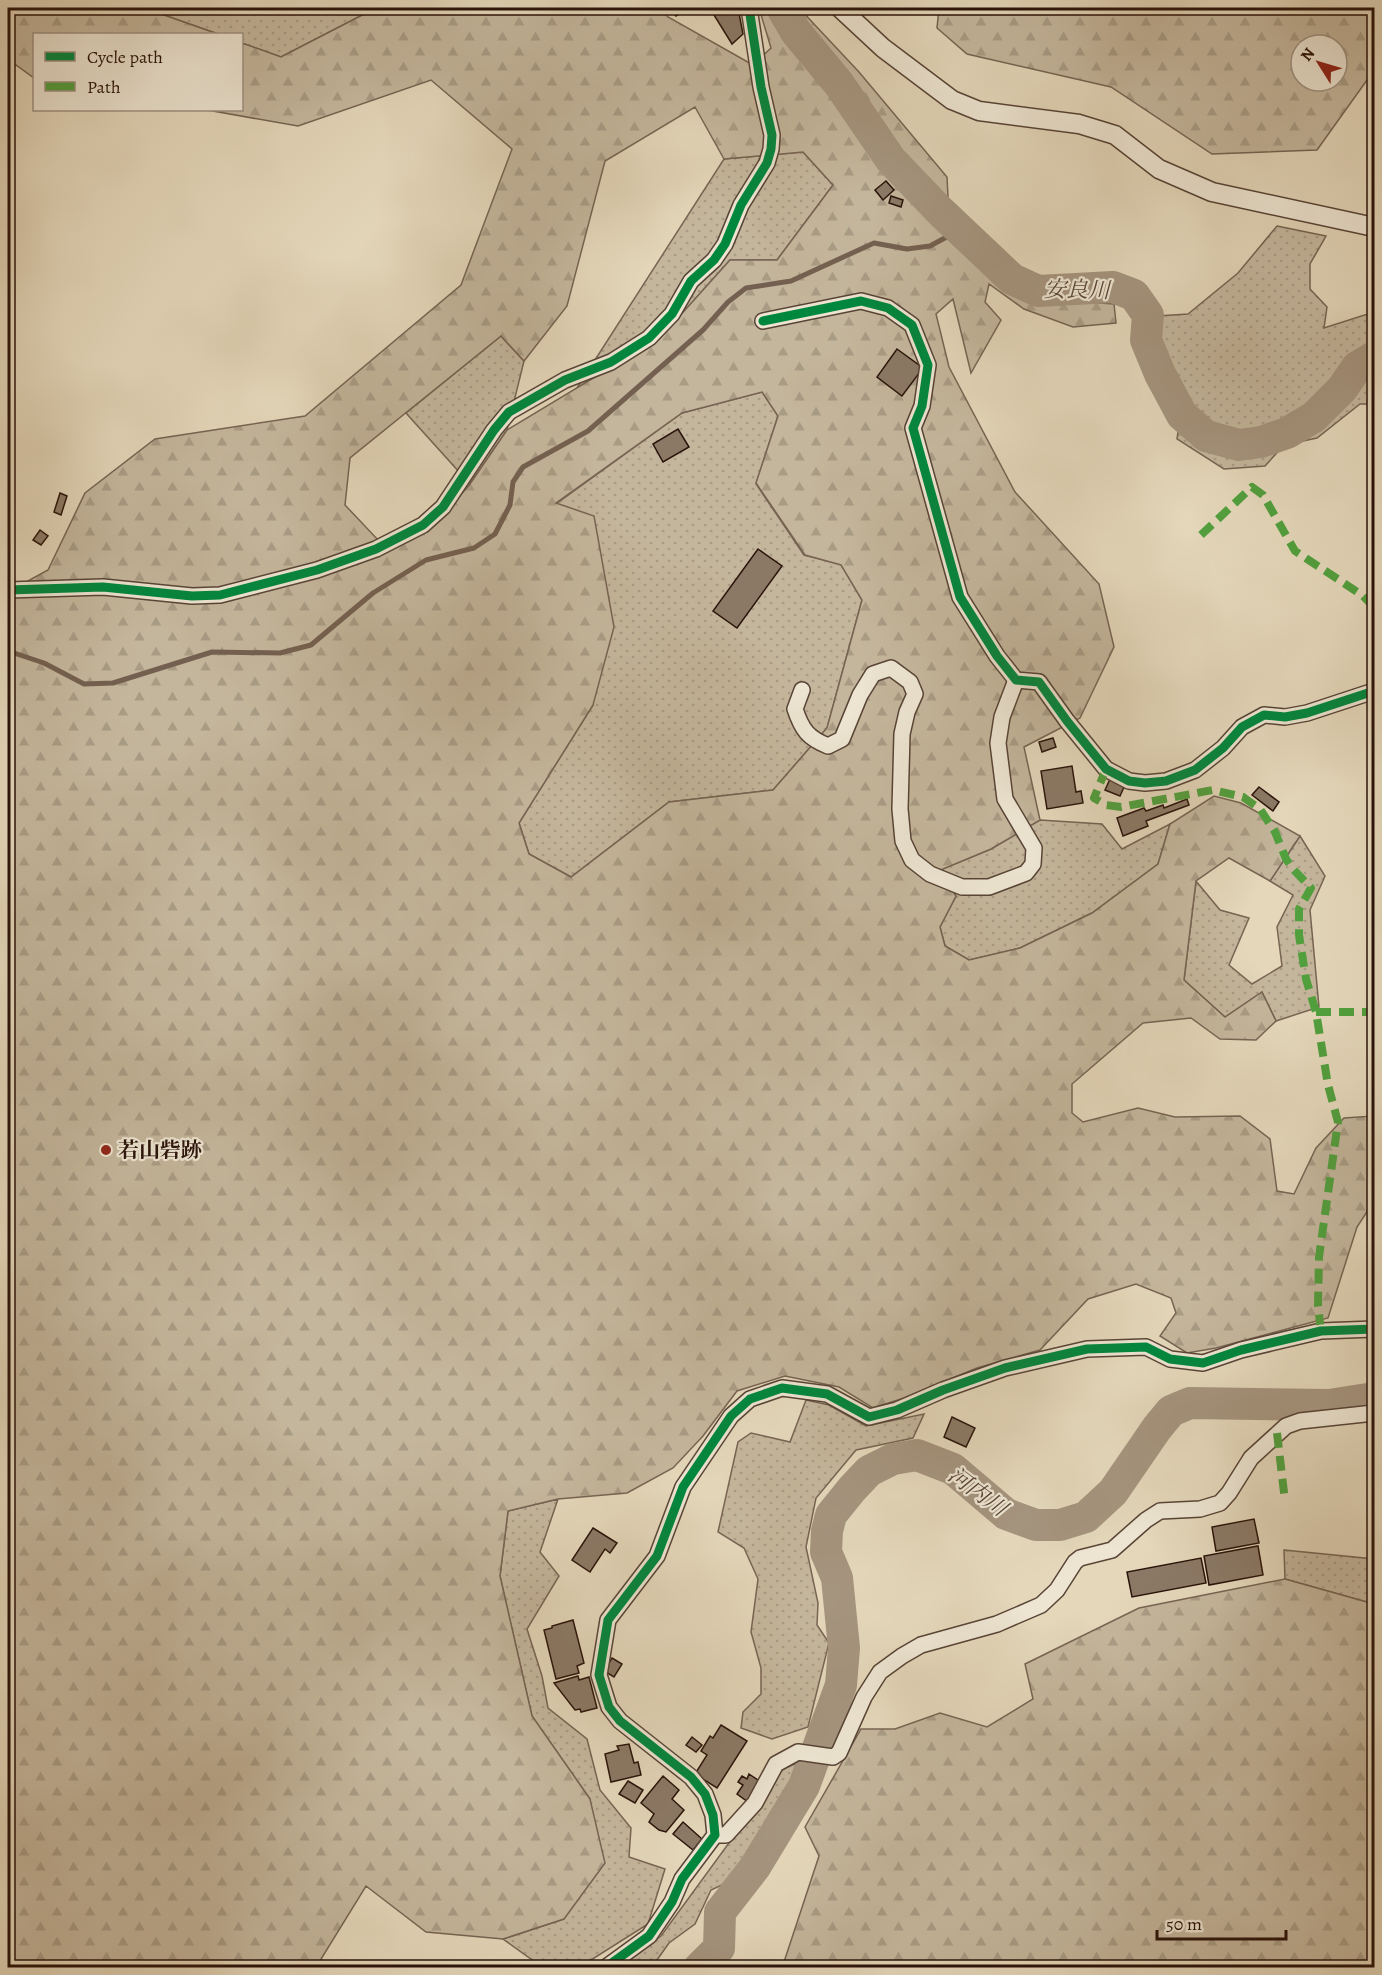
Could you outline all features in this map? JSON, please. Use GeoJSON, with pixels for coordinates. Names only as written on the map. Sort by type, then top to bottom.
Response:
{"type":"FeatureCollection","features":[{"type":"Feature","properties":{"kind":"street"},"geometry":{"type":"LineString","coordinates":[[8,590],[103,587],[192,596],[220,595],[317,570],[366,553],[423,525],[443,507],[494,430],[509,412],[565,380],[611,362],[649,338],[672,314],[691,281],[714,260],[725,244],[741,206],[766,163],[771,149],[772,135],[761,87],[749,8]]}},
{"type":"Feature","properties":{"kind":"street"},"geometry":{"type":"LineString","coordinates":[[840,8],[884,48],[952,100],[979,111],[1079,124],[1115,135],[1159,169],[1212,192],[1374,227]]}},
{"type":"Feature","properties":{"kind":"street"},"geometry":{"type":"LineString","coordinates":[[763,321],[861,301],[888,308],[912,325],[928,365],[922,406],[914,428],[960,597],[997,656],[1016,680],[1039,682],[1106,769],[1129,781],[1145,783],[1166,781],[1196,770],[1223,748],[1242,727],[1264,715],[1285,717],[1307,713],[1374,691]]}},
{"type":"Feature","properties":{"kind":"street"},"geometry":{"type":"LineString","coordinates":[[802,690],[795,709],[800,722],[813,740],[828,746],[842,739],[860,694],[873,674],[891,668],[910,682],[915,694],[907,712],[902,734],[900,809],[903,842],[912,860],[930,874],[962,887],[989,887],[1026,873],[1033,864],[1034,848],[1005,800],[998,743],[1002,717],[1016,680]]}},
{"type":"Feature","properties":{"kind":"street"},"geometry":{"type":"LineString","coordinates":[[605,1968],[649,1936],[672,1902],[682,1879],[715,1835],[713,1815],[705,1794],[691,1777],[662,1757],[620,1721],[609,1707],[598,1674],[608,1620],[657,1556],[683,1487],[731,1416],[750,1398],[782,1388],[827,1394],[869,1417],[897,1410],[943,1390],[1005,1368],[1087,1349],[1146,1347],[1170,1359],[1203,1363],[1241,1350],[1321,1331],[1374,1329]]}},
{"type":"Feature","properties":{"kind":"street"},"geometry":{"type":"LineString","coordinates":[[715,1835],[726,1835],[755,1803],[776,1764],[798,1752],[833,1757],[839,1753],[864,1698],[880,1672],[902,1656],[921,1645],[997,1624],[1041,1605],[1057,1590],[1080,1558],[1112,1550],[1146,1520],[1160,1511],[1200,1509],[1220,1503],[1251,1458],[1286,1426],[1300,1421],[1374,1413]]}},
{"type":"Feature","properties":{"kind":"green space"},"geometry":{"type":"Polygon","coordinates":[[[8,8],[144,8],[215,33],[33,33],[33,77],[8,59],[8,8]]]}},
{"type":"Feature","properties":{"kind":"green space"},"geometry":{"type":"Polygon","coordinates":[[[144,8],[376,8],[281,57],[243,43],[243,33],[215,33],[144,8]]]}},
{"type":"Feature","properties":{"kind":"green space"},"geometry":{"type":"Polygon","coordinates":[[[376,8],[658,8],[668,17],[753,65],[771,48],[759,8],[799,8],[859,72],[947,177],[948,197],[935,213],[1029,298],[1114,304],[1116,323],[1073,327],[1024,309],[989,284],[985,302],[1001,320],[971,373],[953,299],[936,314],[949,367],[1015,492],[1099,584],[1114,647],[1080,718],[1024,747],[1040,820],[991,849],[938,871],[956,896],[940,927],[945,946],[969,960],[1020,948],[1092,913],[1158,864],[1170,824],[1214,796],[1241,803],[1300,836],[1270,881],[1229,858],[1196,881],[1184,980],[1225,1017],[1262,992],[1276,1021],[1256,1040],[1220,1039],[1191,1018],[1143,1023],[1072,1084],[1072,1113],[1083,1122],[1138,1108],[1175,1117],[1240,1116],[1270,1139],[1277,1191],[1294,1194],[1316,1148],[1344,1118],[1374,1116],[1374,1201],[1357,1227],[1328,1318],[1216,1348],[1187,1353],[1160,1336],[1176,1313],[1171,1298],[1136,1284],[1088,1299],[1040,1350],[977,1368],[873,1408],[839,1387],[785,1376],[737,1391],[703,1436],[673,1468],[627,1493],[558,1499],[508,1511],[500,1576],[532,1716],[590,1799],[605,1863],[564,1919],[503,1939],[426,1932],[366,1886],[321,1959],[331,1967],[8,1968],[8,592],[48,570],[85,493],[155,439],[305,416],[461,285],[512,149],[431,80],[298,126],[213,111],[243,111],[243,43],[281,57],[376,8]],[[695,107],[605,161],[567,306],[524,361],[501,336],[350,458],[345,505],[379,541],[434,526],[470,484],[507,430],[660,338],[730,260],[777,260],[833,185],[803,152],[724,159],[695,107]],[[762,392],[682,413],[556,503],[594,516],[614,627],[593,705],[519,823],[529,854],[571,877],[669,802],[773,790],[827,728],[862,600],[841,565],[805,555],[756,483],[778,416],[762,392]]]}},
{"type":"Feature","properties":{"kind":"green space"},"geometry":{"type":"Polygon","coordinates":[[[939,8],[1374,8],[1374,73],[1317,150],[1212,154],[1111,87],[967,54],[937,28],[939,8]]]}},
{"type":"Feature","properties":{"kind":"green space"},"geometry":{"type":"Polygon","coordinates":[[[803,152],[833,185],[777,260],[730,260],[660,338],[577,388],[724,159],[803,152]]]}},
{"type":"Feature","properties":{"kind":"green space"},"geometry":{"type":"Polygon","coordinates":[[[1277,226],[1326,236],[1310,264],[1310,289],[1327,307],[1324,328],[1374,312],[1374,404],[1360,404],[1317,438],[1284,445],[1265,466],[1224,469],[1177,439],[1183,399],[1152,338],[1158,316],[1188,314],[1238,273],[1277,226]]]}},
{"type":"Feature","properties":{"kind":"green space"},"geometry":{"type":"Polygon","coordinates":[[[501,336],[524,361],[507,430],[470,484],[406,413],[501,336]]]}},
{"type":"Feature","properties":{"kind":"green space"},"geometry":{"type":"Polygon","coordinates":[[[762,392],[778,416],[756,484],[804,555],[841,564],[862,600],[827,728],[773,790],[669,802],[571,877],[529,854],[519,823],[593,705],[556,504],[682,413],[762,392]]]}},
{"type":"Feature","properties":{"kind":"green space"},"geometry":{"type":"Polygon","coordinates":[[[1040,820],[1102,824],[1122,849],[1170,824],[1158,864],[1092,913],[1020,948],[969,960],[945,946],[940,927],[956,896],[937,871],[991,849],[1040,820]]]}},
{"type":"Feature","properties":{"kind":"green space"},"geometry":{"type":"Polygon","coordinates":[[[1300,836],[1325,876],[1310,910],[1319,1007],[1276,1021],[1262,992],[1225,1017],[1184,980],[1196,881],[1220,910],[1249,918],[1229,965],[1252,984],[1282,966],[1277,927],[1293,895],[1270,881],[1300,836]]]}},
{"type":"Feature","properties":{"kind":"green space"},"geometry":{"type":"Polygon","coordinates":[[[806,1400],[829,1405],[866,1426],[924,1414],[913,1438],[856,1450],[816,1498],[806,1547],[818,1603],[817,1625],[829,1643],[808,1727],[772,1739],[741,1728],[743,1712],[761,1694],[761,1668],[751,1632],[758,1579],[744,1548],[718,1532],[738,1442],[751,1433],[790,1442],[806,1400]]]}},
{"type":"Feature","properties":{"kind":"green space"},"geometry":{"type":"Polygon","coordinates":[[[558,1499],[540,1552],[559,1576],[527,1629],[542,1676],[548,1708],[587,1739],[600,1790],[631,1828],[629,1857],[665,1869],[648,1924],[580,1967],[542,1967],[503,1939],[564,1919],[590,1799],[532,1716],[500,1576],[508,1511],[558,1499]]]}},
{"type":"Feature","properties":{"kind":"green space"},"geometry":{"type":"Polygon","coordinates":[[[1284,1550],[1374,1559],[1374,1604],[1285,1579],[1284,1550]]]}},
{"type":"Feature","properties":{"kind":"green space"},"geometry":{"type":"Polygon","coordinates":[[[1285,1579],[1374,1604],[1374,1967],[782,1968],[819,1856],[805,1827],[861,1729],[895,1729],[940,1713],[987,1727],[1033,1699],[1025,1664],[1139,1608],[1285,1579]]]}},
{"type":"Feature","properties":{"kind":"green space"},"geometry":{"type":"Polygon","coordinates":[[[797,1763],[792,1793],[739,1877],[711,1890],[695,1924],[669,1943],[652,1967],[618,1968],[661,1936],[783,1769],[797,1763]]]}},
{"type":"Feature","properties":{"kind":"building"},"geometry":{"type":"Polygon","coordinates":[[[669,8],[688,8],[676,16],[669,8]]]}},
{"type":"Feature","properties":{"kind":"building"},"geometry":{"type":"Polygon","coordinates":[[[725,8],[738,8],[743,34],[732,44],[714,15],[725,8]]]}},
{"type":"Feature","properties":{"kind":"building"},"geometry":{"type":"Polygon","coordinates":[[[886,181],[894,190],[883,200],[875,190],[886,181]]]}},
{"type":"Feature","properties":{"kind":"building"},"geometry":{"type":"Polygon","coordinates":[[[891,196],[903,200],[901,207],[889,203],[891,196]]]}},
{"type":"Feature","properties":{"kind":"building"},"geometry":{"type":"Polygon","coordinates":[[[897,349],[923,368],[902,396],[877,377],[897,349]]]}},
{"type":"Feature","properties":{"kind":"building"},"geometry":{"type":"Polygon","coordinates":[[[678,429],[689,447],[663,462],[653,444],[678,429]]]}},
{"type":"Feature","properties":{"kind":"building"},"geometry":{"type":"Polygon","coordinates":[[[60,493],[67,496],[61,515],[54,512],[60,493]]]}},
{"type":"Feature","properties":{"kind":"building"},"geometry":{"type":"Polygon","coordinates":[[[40,530],[48,536],[41,545],[33,540],[40,530]]]}},
{"type":"Feature","properties":{"kind":"building"},"geometry":{"type":"Polygon","coordinates":[[[758,549],[782,566],[737,628],[713,611],[758,549]]]}},
{"type":"Feature","properties":{"kind":"building"},"geometry":{"type":"Polygon","coordinates":[[[1053,738],[1056,747],[1042,752],[1039,742],[1053,738]]]}},
{"type":"Feature","properties":{"kind":"building"},"geometry":{"type":"Polygon","coordinates":[[[1072,766],[1076,792],[1081,791],[1083,803],[1047,809],[1041,771],[1072,766]]]}},
{"type":"Feature","properties":{"kind":"building"},"geometry":{"type":"Polygon","coordinates":[[[1110,779],[1125,785],[1120,796],[1105,790],[1110,779]]]}},
{"type":"Feature","properties":{"kind":"building"},"geometry":{"type":"Polygon","coordinates":[[[1259,787],[1279,802],[1273,811],[1252,795],[1259,787]]]}},
{"type":"Feature","properties":{"kind":"building"},"geometry":{"type":"Polygon","coordinates":[[[1187,799],[1189,805],[1146,821],[1148,826],[1123,836],[1117,818],[1144,808],[1146,811],[1163,805],[1164,808],[1187,799]]]}},
{"type":"Feature","properties":{"kind":"building"},"geometry":{"type":"Polygon","coordinates":[[[952,1417],[975,1428],[966,1447],[944,1437],[952,1417]]]}},
{"type":"Feature","properties":{"kind":"building"},"geometry":{"type":"Polygon","coordinates":[[[1254,1519],[1259,1543],[1216,1551],[1212,1527],[1254,1519]]]}},
{"type":"Feature","properties":{"kind":"building"},"geometry":{"type":"Polygon","coordinates":[[[593,1528],[617,1543],[610,1553],[605,1549],[590,1572],[572,1560],[593,1528]]]}},
{"type":"Feature","properties":{"kind":"building"},"geometry":{"type":"Polygon","coordinates":[[[1258,1546],[1263,1575],[1209,1585],[1204,1556],[1258,1546]]]}},
{"type":"Feature","properties":{"kind":"building"},"geometry":{"type":"Polygon","coordinates":[[[1201,1558],[1206,1583],[1132,1597],[1127,1572],[1201,1558]]]}},
{"type":"Feature","properties":{"kind":"building"},"geometry":{"type":"Polygon","coordinates":[[[573,1620],[584,1663],[577,1666],[579,1673],[556,1679],[544,1630],[573,1620]]]}},
{"type":"Feature","properties":{"kind":"building"},"geometry":{"type":"Polygon","coordinates":[[[612,1658],[622,1664],[614,1677],[604,1671],[612,1658]]]}},
{"type":"Feature","properties":{"kind":"building"},"geometry":{"type":"Polygon","coordinates":[[[578,1676],[579,1680],[589,1677],[597,1708],[581,1712],[580,1709],[575,1710],[554,1683],[578,1676]]]}},
{"type":"Feature","properties":{"kind":"building"},"geometry":{"type":"Polygon","coordinates":[[[721,1725],[747,1741],[717,1788],[695,1774],[707,1755],[701,1751],[710,1736],[713,1738],[721,1725]]]}},
{"type":"Feature","properties":{"kind":"building"},"geometry":{"type":"Polygon","coordinates":[[[692,1737],[702,1745],[696,1752],[686,1745],[692,1737]]]}},
{"type":"Feature","properties":{"kind":"building"},"geometry":{"type":"Polygon","coordinates":[[[629,1744],[634,1763],[638,1762],[641,1775],[611,1782],[605,1754],[619,1750],[617,1746],[629,1744]]]}},
{"type":"Feature","properties":{"kind":"building"},"geometry":{"type":"Polygon","coordinates":[[[749,1774],[761,1782],[748,1802],[737,1794],[743,1785],[738,1782],[742,1776],[747,1779],[749,1774]]]}},
{"type":"Feature","properties":{"kind":"building"},"geometry":{"type":"Polygon","coordinates":[[[663,1776],[679,1790],[672,1799],[684,1810],[666,1832],[659,1830],[649,1822],[654,1814],[641,1803],[663,1776]]]}},
{"type":"Feature","properties":{"kind":"building"},"geometry":{"type":"Polygon","coordinates":[[[628,1781],[643,1790],[635,1803],[619,1794],[628,1781]]]}},
{"type":"Feature","properties":{"kind":"building"},"geometry":{"type":"Polygon","coordinates":[[[683,1822],[702,1839],[693,1850],[673,1834],[683,1822]]]}},
{"type":"Feature","properties":{"kind":"waterway","name":"安良川"},"geometry":{"type":"LineString","coordinates":[[782,8],[796,32],[839,84],[891,160],[941,212],[1012,279],[1038,291],[1113,287],[1134,295],[1148,315],[1146,340],[1160,374],[1182,415],[1206,436],[1239,445],[1261,442],[1287,433],[1314,417],[1342,389],[1357,367],[1374,357]]}},
{"type":"Feature","properties":{"kind":"waterway"},"geometry":{"type":"LineString","coordinates":[[8,651],[44,663],[84,684],[113,683],[212,652],[280,653],[311,645],[373,593],[426,560],[474,548],[495,534],[510,505],[513,482],[523,467],[588,431],[703,330],[728,302],[746,288],[791,281],[874,243],[907,249],[930,246],[961,231]]}},
{"type":"Feature","properties":{"kind":"waterway","name":"河内川"},"geometry":{"type":"LineString","coordinates":[[699,1968],[719,1948],[720,1912],[755,1867],[804,1786],[841,1685],[844,1648],[837,1578],[826,1552],[827,1531],[831,1515],[869,1471],[893,1459],[917,1455],[953,1469],[1006,1514],[1036,1525],[1060,1525],[1086,1517],[1113,1492],[1171,1411],[1190,1403],[1329,1405],[1374,1398]]}},
{"type":"Feature","properties":{"kind":"marked path"},"geometry":{"type":"LineString","coordinates":[[1201,535],[1252,487],[1263,495],[1295,551],[1362,595],[1374,607]]}},
{"type":"Feature","properties":{"kind":"marked path"},"geometry":{"type":"LineString","coordinates":[[1106,769],[1094,798],[1106,805],[1121,807],[1213,790],[1243,797],[1260,809],[1275,832],[1286,859],[1311,888],[1299,909],[1299,935],[1306,979],[1316,1012],[1328,1085],[1338,1122],[1319,1257],[1318,1306],[1321,1331]]}},
{"type":"Feature","properties":{"kind":"marked path"},"geometry":{"type":"LineString","coordinates":[[1316,1012],[1374,1012]]}},
{"type":"Feature","properties":{"kind":"marked path"},"geometry":{"type":"LineString","coordinates":[[1277,1433],[1285,1501]]}},
{"type":"Feature","properties":{"kind":"cycle path"},"geometry":{"type":"LineString","coordinates":[[8,590],[103,587],[192,596],[220,595],[317,570],[376,549],[423,525],[443,507],[494,430],[509,412],[565,380],[611,362],[649,338],[672,314],[691,281],[714,260],[725,244],[741,205],[767,163],[771,149],[772,135],[761,87],[749,8]]}},
{"type":"Feature","properties":{"kind":"cycle path"},"geometry":{"type":"LineString","coordinates":[[763,321],[861,301],[888,308],[912,325],[928,365],[922,406],[913,428],[960,597],[997,656],[1016,680],[1039,682],[1106,769],[1129,781],[1145,783],[1166,781],[1195,770],[1223,748],[1242,727],[1264,715],[1285,717],[1307,713],[1374,691]]}},
{"type":"Feature","properties":{"kind":"cycle path"},"geometry":{"type":"LineString","coordinates":[[605,1968],[649,1936],[672,1902],[682,1879],[715,1835],[713,1815],[705,1794],[691,1777],[620,1721],[609,1707],[599,1675],[608,1620],[657,1556],[683,1487],[731,1416],[750,1399],[782,1388],[827,1394],[869,1417],[897,1410],[943,1390],[1005,1368],[1087,1349],[1146,1347],[1170,1359],[1203,1363],[1241,1350],[1321,1331],[1374,1329]]}},
{"type":"Feature","properties":{"kind":"place","name":"若山砦跡"},"geometry":{"type":"Point","coordinates":[106,1150]}}]}
